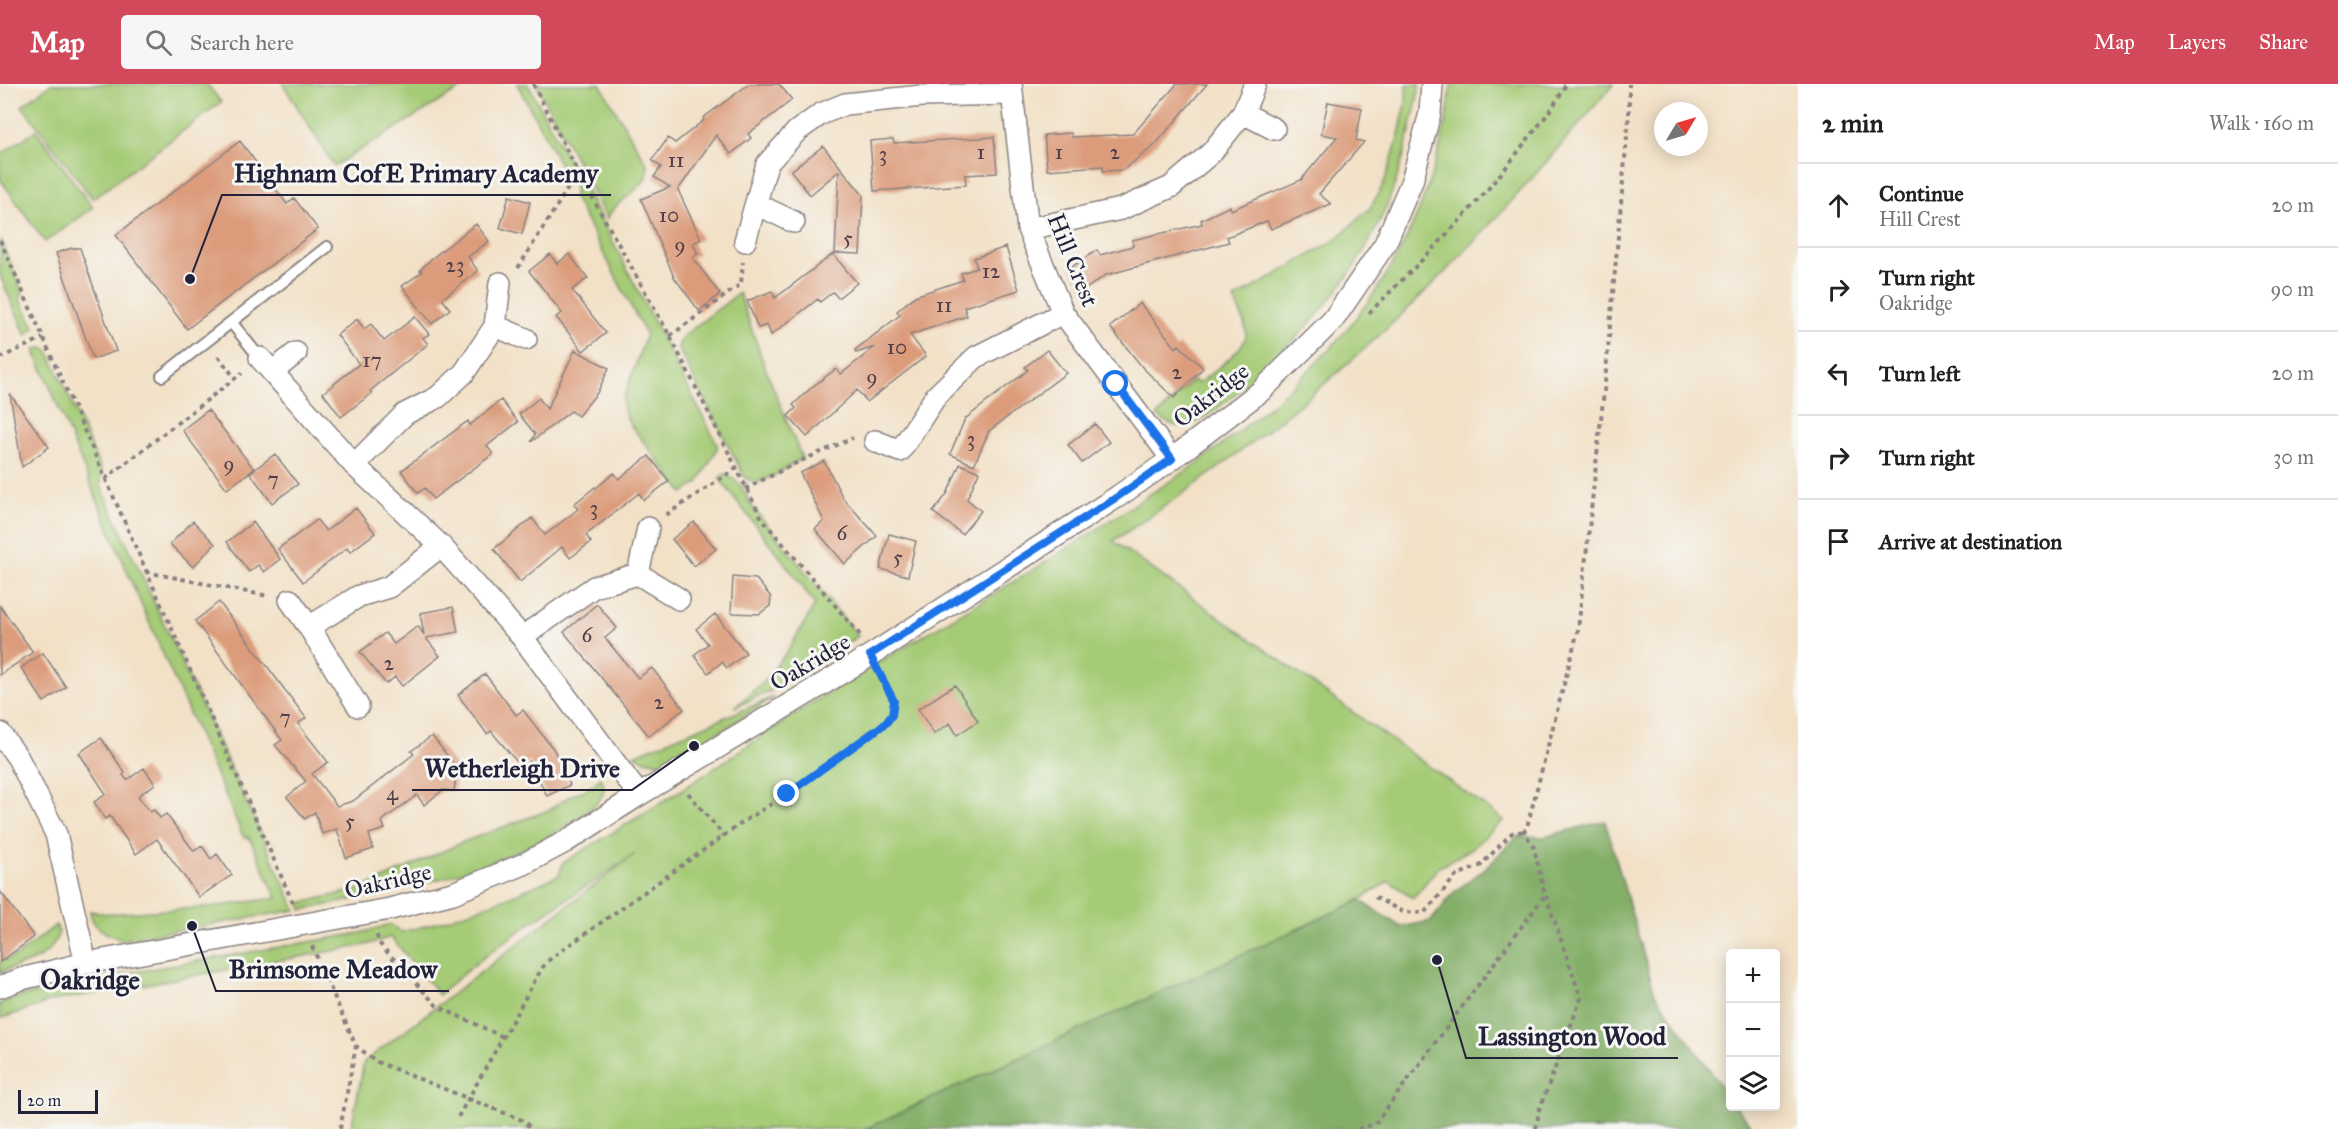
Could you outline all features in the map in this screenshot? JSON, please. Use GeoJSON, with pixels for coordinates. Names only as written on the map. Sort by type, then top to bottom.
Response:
{"type":"FeatureCollection","features":[{"type":"Feature","properties":{"kind":"street"},"geometry":{"type":"LineString","coordinates":[[1028,229],[1121,209],[1170,187],[1211,153],[1243,113],[1255,84]]}},
{"type":"Feature","properties":{"kind":"street","name":"Oakridge"},"geometry":{"type":"LineString","coordinates":[[0,987],[21,979],[86,963],[304,926],[453,893],[524,864],[565,842],[870,655],[1117,497],[1172,459],[1261,391],[1333,320],[1385,244],[1412,181],[1430,113],[1432,84]]}},
{"type":"Feature","properties":{"kind":"street"},"geometry":{"type":"LineString","coordinates":[[745,241],[767,164],[797,131],[829,110],[845,104],[1011,89]]}},
{"type":"Feature","properties":{"kind":"street","name":"Hill Crest"},"geometry":{"type":"LineString","coordinates":[[1011,89],[1028,229],[1063,313],[1172,459]]}},
{"type":"Feature","properties":{"kind":"street"},"geometry":{"type":"LineString","coordinates":[[1243,113],[1274,129]]}},
{"type":"Feature","properties":{"kind":"street"},"geometry":{"type":"LineString","coordinates":[[756,204],[794,222]]}},
{"type":"Feature","properties":{"kind":"street"},"geometry":{"type":"LineString","coordinates":[[354,465],[405,414],[438,397],[464,373],[495,326],[500,283]]}},
{"type":"Feature","properties":{"kind":"street"},"geometry":{"type":"LineString","coordinates":[[874,441],[900,452],[936,396],[976,357],[1063,313]]}},
{"type":"Feature","properties":{"kind":"street"},"geometry":{"type":"LineString","coordinates":[[495,326],[526,339]]}},
{"type":"Feature","properties":{"kind":"street"},"geometry":{"type":"LineString","coordinates":[[296,354],[266,365],[354,465],[441,546],[522,638],[639,795]]}},
{"type":"Feature","properties":{"kind":"street"},"geometry":{"type":"LineString","coordinates":[[638,574],[648,528]]}},
{"type":"Feature","properties":{"kind":"street"},"geometry":{"type":"LineString","coordinates":[[309,627],[359,596],[389,586],[441,546]]}},
{"type":"Feature","properties":{"kind":"street"},"geometry":{"type":"LineString","coordinates":[[522,638],[594,587],[638,574],[679,599]]}},
{"type":"Feature","properties":{"kind":"street"},"geometry":{"type":"LineString","coordinates":[[291,600],[358,706]]}},
{"type":"Feature","properties":{"kind":"street"},"geometry":{"type":"LineString","coordinates":[[0,733],[18,758],[56,834],[86,963]]}},
{"type":"Feature","properties":{"kind":"lane"},"geometry":{"type":"LineString","coordinates":[[162,376],[327,247]]}},
{"type":"Feature","properties":{"kind":"lane"},"geometry":{"type":"LineString","coordinates":[[231,322],[266,365]]}},
{"type":"Feature","properties":{"kind":"path"},"geometry":{"type":"LineString","coordinates":[[458,1116],[542,968],[551,958],[886,723],[892,715],[894,701],[865,646],[866,641],[762,519],[669,336],[578,172],[533,84]]}},
{"type":"Feature","properties":{"kind":"path"},"geometry":{"type":"LineString","coordinates":[[1368,314],[1450,232],[1508,166],[1558,101],[1566,84]]}},
{"type":"Feature","properties":{"kind":"path"},"geometry":{"type":"LineString","coordinates":[[1375,897],[1402,912],[1424,913],[1457,875],[1480,866],[1512,833],[1524,831],[1527,827],[1578,630],[1605,382],[1629,114],[1629,84]]}},
{"type":"Feature","properties":{"kind":"path"},"geometry":{"type":"LineString","coordinates":[[500,283],[510,280],[578,172]]}},
{"type":"Feature","properties":{"kind":"path"},"geometry":{"type":"LineString","coordinates":[[0,240],[356,1046],[377,1062],[522,1120],[531,1129]]}},
{"type":"Feature","properties":{"kind":"path"},"geometry":{"type":"LineString","coordinates":[[669,336],[741,284],[745,241]]}},
{"type":"Feature","properties":{"kind":"path"},"geometry":{"type":"LineString","coordinates":[[0,358],[43,338]]}},
{"type":"Feature","properties":{"kind":"path"},"geometry":{"type":"LineString","coordinates":[[207,341],[235,378]]}},
{"type":"Feature","properties":{"kind":"path"},"geometry":{"type":"LineString","coordinates":[[105,479],[235,378],[266,365]]}},
{"type":"Feature","properties":{"kind":"path"},"geometry":{"type":"LineString","coordinates":[[745,489],[856,436],[874,441]]}},
{"type":"Feature","properties":{"kind":"path"},"geometry":{"type":"LineString","coordinates":[[648,528],[735,469]]}},
{"type":"Feature","properties":{"kind":"path"},"geometry":{"type":"LineString","coordinates":[[145,572],[291,600]]}},
{"type":"Feature","properties":{"kind":"path"},"geometry":{"type":"LineString","coordinates":[[673,774],[724,836]]}},
{"type":"Feature","properties":{"kind":"path"},"geometry":{"type":"LineString","coordinates":[[1524,831],[1534,848],[1545,895],[1581,999],[1539,1111],[1536,1129]]}},
{"type":"Feature","properties":{"kind":"path"},"geometry":{"type":"LineString","coordinates":[[1358,1129],[1375,1124],[1545,895]]}},
{"type":"Feature","properties":{"kind":"path"},"geometry":{"type":"LineString","coordinates":[[370,913],[378,942],[437,1006],[503,1037]]}},
{"type":"Feature","properties":{"kind":"path"},"geometry":{"type":"LineString","coordinates":[[340,1129],[356,1046]]}},
{"type":"Feature","properties":{"kind":"green space"},"geometry":{"type":"Polygon","coordinates":[[[51,84],[207,84],[221,102],[93,199],[22,106],[51,84]]]}},
{"type":"Feature","properties":{"kind":"green space"},"geometry":{"type":"Polygon","coordinates":[[[283,84],[468,84],[334,166],[283,84]]]}},
{"type":"Feature","properties":{"kind":"green space"},"geometry":{"type":"Polygon","coordinates":[[[517,84],[528,84],[573,169],[568,179],[517,84]]]}},
{"type":"Feature","properties":{"kind":"green space"},"geometry":{"type":"Polygon","coordinates":[[[536,84],[600,84],[647,164],[644,180],[617,205],[607,219],[536,84]]]}},
{"type":"Feature","properties":{"kind":"green space"},"geometry":{"type":"Polygon","coordinates":[[[1406,84],[1419,84],[1419,90],[1400,167],[1384,212],[1371,239],[1339,288],[1280,354],[1212,413],[1186,426],[1174,426],[1160,419],[1157,416],[1193,380],[1196,383],[1201,382],[1234,354],[1244,341],[1245,326],[1234,299],[1334,241],[1370,208],[1384,183],[1398,139],[1406,103],[1406,84]]]}},
{"type":"Feature","properties":{"kind":"green space"},"geometry":{"type":"Polygon","coordinates":[[[1451,84],[1614,84],[1476,239],[1392,324],[1276,423],[1196,484],[1113,541],[1504,820],[1471,849],[1438,868],[1413,898],[1389,881],[1360,900],[865,1129],[351,1129],[364,1062],[635,854],[510,938],[439,995],[391,937],[366,945],[52,1001],[0,1019],[0,1003],[25,995],[139,971],[361,933],[390,924],[401,932],[461,915],[540,884],[559,875],[563,863],[674,795],[832,690],[1070,547],[1191,468],[1244,428],[1279,399],[1341,336],[1369,301],[1393,264],[1413,224],[1441,145],[1451,84]]]}},
{"type":"Feature","properties":{"kind":"green space"},"geometry":{"type":"Polygon","coordinates":[[[36,130],[93,208],[45,242],[0,179],[0,155],[36,130]]]}},
{"type":"Feature","properties":{"kind":"green space"},"geometry":{"type":"Polygon","coordinates":[[[579,180],[717,444],[717,449],[698,483],[683,493],[630,424],[624,411],[623,400],[646,335],[574,197],[575,182],[579,180]]]}},
{"type":"Feature","properties":{"kind":"green space"},"geometry":{"type":"Polygon","coordinates":[[[0,238],[23,293],[20,299],[34,327],[26,335],[0,276],[0,238]]]}},
{"type":"Feature","properties":{"kind":"green space"},"geometry":{"type":"Polygon","coordinates":[[[739,293],[766,370],[802,458],[773,476],[756,483],[745,478],[678,348],[682,337],[739,293]]]}},
{"type":"Feature","properties":{"kind":"green space"},"geometry":{"type":"Polygon","coordinates":[[[34,349],[48,350],[101,469],[101,487],[296,910],[121,940],[101,930],[93,922],[90,911],[107,914],[212,907],[277,898],[249,837],[244,838],[134,588],[34,349]]]}},
{"type":"Feature","properties":{"kind":"green space"},"geometry":{"type":"Polygon","coordinates":[[[725,474],[741,486],[750,504],[858,636],[778,687],[735,707],[765,680],[789,649],[815,605],[719,478],[725,474]]]}},
{"type":"Feature","properties":{"kind":"green space"},"geometry":{"type":"Polygon","coordinates":[[[774,697],[677,759],[655,762],[634,755],[774,697]]]}},
{"type":"Feature","properties":{"kind":"green space"},"geometry":{"type":"Polygon","coordinates":[[[601,778],[604,790],[602,796],[589,810],[548,837],[515,852],[481,866],[410,887],[302,910],[300,903],[361,889],[463,842],[549,810],[570,796],[587,789],[601,778]]]}},
{"type":"Feature","properties":{"kind":"green space"},"geometry":{"type":"Polygon","coordinates":[[[1605,821],[1655,994],[1726,1092],[1726,1111],[1740,1111],[1753,1129],[865,1129],[1360,900],[1401,927],[1431,921],[1454,892],[1483,870],[1518,836],[1544,837],[1605,821]]]}},
{"type":"Feature","properties":{"kind":"green space"},"geometry":{"type":"Polygon","coordinates":[[[56,925],[59,932],[50,949],[43,955],[36,960],[0,972],[0,961],[17,956],[56,925]]]}},
{"type":"Feature","properties":{"kind":"building"},"geometry":{"type":"Polygon","coordinates":[[[749,84],[779,84],[792,100],[748,134],[751,138],[731,154],[716,135],[678,190],[701,239],[693,243],[698,254],[692,257],[720,294],[699,311],[674,277],[641,199],[670,187],[654,177],[661,167],[652,160],[668,138],[675,143],[704,120],[703,118],[749,84]]]}},
{"type":"Feature","properties":{"kind":"building"},"geometry":{"type":"Polygon","coordinates":[[[1177,84],[1207,84],[1155,145],[1123,170],[1103,171],[1103,166],[1047,170],[1044,135],[1071,133],[1072,137],[1133,134],[1177,84]]]}},
{"type":"Feature","properties":{"kind":"building"},"geometry":{"type":"Polygon","coordinates":[[[1328,102],[1362,108],[1356,140],[1364,142],[1319,194],[1331,204],[1271,229],[1267,221],[1227,237],[1229,242],[1106,275],[1084,290],[1070,268],[1097,250],[1100,255],[1133,246],[1132,240],[1202,224],[1201,220],[1230,206],[1231,210],[1301,180],[1337,137],[1321,134],[1328,102]]]}},
{"type":"Feature","properties":{"kind":"building"},"geometry":{"type":"Polygon","coordinates":[[[994,137],[997,173],[965,175],[966,185],[874,191],[870,141],[893,139],[894,143],[994,137]]]}},
{"type":"Feature","properties":{"kind":"building"},"geometry":{"type":"Polygon","coordinates":[[[240,141],[287,204],[294,198],[318,229],[187,329],[116,235],[240,141]]]}},
{"type":"Feature","properties":{"kind":"building"},"geometry":{"type":"Polygon","coordinates":[[[823,146],[863,195],[860,254],[835,253],[839,171],[810,195],[791,171],[823,146]]]}},
{"type":"Feature","properties":{"kind":"building"},"geometry":{"type":"Polygon","coordinates":[[[509,196],[530,202],[522,234],[500,228],[509,196]]]}},
{"type":"Feature","properties":{"kind":"building"},"geometry":{"type":"Polygon","coordinates":[[[476,224],[489,241],[468,257],[478,271],[442,299],[450,309],[432,324],[402,286],[422,272],[420,270],[431,259],[476,224]]]}},
{"type":"Feature","properties":{"kind":"building"},"geometry":{"type":"Polygon","coordinates":[[[1006,247],[1019,290],[964,307],[967,316],[910,335],[926,356],[867,402],[857,390],[807,437],[788,416],[796,408],[793,405],[812,387],[836,369],[841,374],[875,347],[856,353],[855,350],[900,315],[897,311],[915,296],[963,280],[961,273],[977,268],[974,258],[1006,247]]]}},
{"type":"Feature","properties":{"kind":"building"},"geometry":{"type":"Polygon","coordinates":[[[80,248],[116,351],[93,359],[56,253],[80,248]]]}},
{"type":"Feature","properties":{"kind":"building"},"geometry":{"type":"Polygon","coordinates":[[[550,254],[557,264],[569,254],[588,278],[572,290],[606,333],[583,351],[556,317],[562,313],[529,271],[550,254]]]}},
{"type":"Feature","properties":{"kind":"building"},"geometry":{"type":"Polygon","coordinates":[[[833,254],[857,283],[838,298],[833,292],[820,302],[818,299],[771,335],[767,325],[758,328],[747,301],[772,291],[775,298],[833,254]]]}},
{"type":"Feature","properties":{"kind":"building"},"geometry":{"type":"Polygon","coordinates":[[[1140,303],[1176,348],[1179,345],[1203,368],[1174,398],[1143,368],[1110,327],[1140,303]]]}},
{"type":"Feature","properties":{"kind":"building"},"geometry":{"type":"Polygon","coordinates":[[[415,317],[429,334],[423,338],[428,344],[341,417],[323,393],[359,364],[337,335],[357,319],[364,329],[371,324],[384,341],[415,317]]]}},
{"type":"Feature","properties":{"kind":"building"},"geometry":{"type":"Polygon","coordinates":[[[575,350],[609,368],[597,393],[578,416],[571,411],[531,442],[535,434],[519,414],[539,398],[547,409],[575,350]]]}},
{"type":"Feature","properties":{"kind":"building"},"geometry":{"type":"Polygon","coordinates":[[[1047,350],[1066,373],[989,431],[974,465],[950,454],[965,419],[1028,370],[1025,367],[1047,350]]]}},
{"type":"Feature","properties":{"kind":"building"},"geometry":{"type":"Polygon","coordinates":[[[10,394],[49,447],[22,467],[10,394]]]}},
{"type":"Feature","properties":{"kind":"building"},"geometry":{"type":"Polygon","coordinates":[[[501,400],[518,422],[487,446],[493,454],[433,499],[425,488],[418,493],[401,471],[468,421],[470,425],[501,400]]]}},
{"type":"Feature","properties":{"kind":"building"},"geometry":{"type":"Polygon","coordinates":[[[208,410],[254,469],[227,489],[182,430],[208,410]]]}},
{"type":"Feature","properties":{"kind":"building"},"geometry":{"type":"Polygon","coordinates":[[[1095,424],[1109,442],[1082,463],[1068,445],[1095,424]]]}},
{"type":"Feature","properties":{"kind":"building"},"geometry":{"type":"Polygon","coordinates":[[[275,454],[298,484],[272,503],[250,473],[275,454]]]}},
{"type":"Feature","properties":{"kind":"building"},"geometry":{"type":"Polygon","coordinates":[[[649,456],[669,481],[644,500],[639,493],[586,535],[591,542],[570,558],[562,547],[520,582],[494,549],[532,518],[545,535],[578,509],[574,504],[595,487],[614,473],[619,479],[649,456]]]}},
{"type":"Feature","properties":{"kind":"building"},"geometry":{"type":"Polygon","coordinates":[[[824,461],[843,498],[877,536],[845,564],[815,529],[824,521],[800,473],[824,461]]]}},
{"type":"Feature","properties":{"kind":"building"},"geometry":{"type":"Polygon","coordinates":[[[960,464],[979,472],[967,499],[981,511],[962,534],[933,512],[947,494],[960,464]]]}},
{"type":"Feature","properties":{"kind":"building"},"geometry":{"type":"Polygon","coordinates":[[[356,508],[375,533],[350,552],[347,548],[303,582],[278,549],[317,520],[326,531],[356,508]]]}},
{"type":"Feature","properties":{"kind":"building"},"geometry":{"type":"Polygon","coordinates":[[[193,521],[215,544],[193,567],[170,544],[193,521]]]}},
{"type":"Feature","properties":{"kind":"building"},"geometry":{"type":"Polygon","coordinates":[[[253,522],[280,559],[264,572],[258,565],[249,572],[227,542],[253,522]]]}},
{"type":"Feature","properties":{"kind":"building"},"geometry":{"type":"Polygon","coordinates":[[[694,522],[716,549],[694,566],[672,539],[694,522]]]}},
{"type":"Feature","properties":{"kind":"building"},"geometry":{"type":"Polygon","coordinates":[[[889,534],[916,541],[908,576],[880,569],[889,534]]]}},
{"type":"Feature","properties":{"kind":"building"},"geometry":{"type":"Polygon","coordinates":[[[733,577],[756,579],[771,597],[770,606],[759,614],[731,613],[733,577]]]}},
{"type":"Feature","properties":{"kind":"building"},"geometry":{"type":"Polygon","coordinates":[[[219,602],[306,718],[298,724],[328,762],[312,774],[337,806],[353,801],[414,754],[411,751],[432,736],[457,768],[454,791],[443,790],[424,805],[417,795],[382,821],[385,829],[369,834],[373,849],[346,858],[337,829],[322,834],[315,812],[305,819],[287,797],[305,780],[275,745],[282,740],[195,621],[219,602]]]}},
{"type":"Feature","properties":{"kind":"building"},"geometry":{"type":"Polygon","coordinates":[[[597,604],[617,628],[605,638],[638,678],[652,668],[684,709],[649,736],[564,632],[597,604]]]}},
{"type":"Feature","properties":{"kind":"building"},"geometry":{"type":"Polygon","coordinates":[[[0,606],[33,652],[0,675],[0,606]]]}},
{"type":"Feature","properties":{"kind":"building"},"geometry":{"type":"Polygon","coordinates":[[[453,607],[458,632],[426,638],[440,656],[402,686],[395,677],[386,684],[360,652],[385,633],[394,644],[418,626],[424,635],[420,613],[453,607]]]}},
{"type":"Feature","properties":{"kind":"building"},"geometry":{"type":"Polygon","coordinates":[[[715,614],[746,653],[727,668],[722,662],[708,673],[694,655],[708,644],[696,629],[715,614]]]}},
{"type":"Feature","properties":{"kind":"building"},"geometry":{"type":"Polygon","coordinates":[[[43,653],[66,687],[44,702],[21,668],[43,653]]]}},
{"type":"Feature","properties":{"kind":"building"},"geometry":{"type":"Polygon","coordinates":[[[485,674],[516,715],[523,710],[554,750],[570,785],[547,796],[530,761],[522,768],[491,731],[487,734],[458,695],[485,674]]]}},
{"type":"Feature","properties":{"kind":"building"},"geometry":{"type":"Polygon","coordinates":[[[955,685],[978,721],[957,735],[950,723],[934,734],[918,709],[955,685]]]}},
{"type":"Feature","properties":{"kind":"building"},"geometry":{"type":"Polygon","coordinates":[[[101,738],[125,773],[123,775],[127,780],[144,768],[155,784],[138,796],[150,812],[154,810],[160,818],[166,814],[194,851],[202,846],[211,859],[217,854],[232,875],[199,897],[157,839],[136,854],[110,816],[105,819],[94,802],[106,794],[79,753],[101,738]]]}},
{"type":"Feature","properties":{"kind":"building"},"geometry":{"type":"Polygon","coordinates":[[[0,891],[34,937],[0,962],[0,891]]]}},
{"type":"Feature","properties":{"kind":"place","name":"Highnam CofE Primary Academy"},"geometry":{"type":"Point","coordinates":[190,279]}},
{"type":"Feature","properties":{"kind":"place","name":"Wetherleigh Drive"},"geometry":{"type":"Point","coordinates":[694,746]}},
{"type":"Feature","properties":{"kind":"place","name":"Brimsome Meadow"},"geometry":{"type":"Point","coordinates":[192,926]}},
{"type":"Feature","properties":{"kind":"place","name":"Lassington Wood"},"geometry":{"type":"Point","coordinates":[1437,960]}},
{"type":"Feature","properties":{"kind":"district","name":"Oakridge"},"geometry":{"type":"Point","coordinates":[90,980]}},
{"type":"Feature","properties":{"kind":"route"},"geometry":{"type":"LineString","coordinates":[[787,794],[886,723],[892,715],[894,701],[870,655],[1117,497],[1172,459],[1116,384]]}}]}
